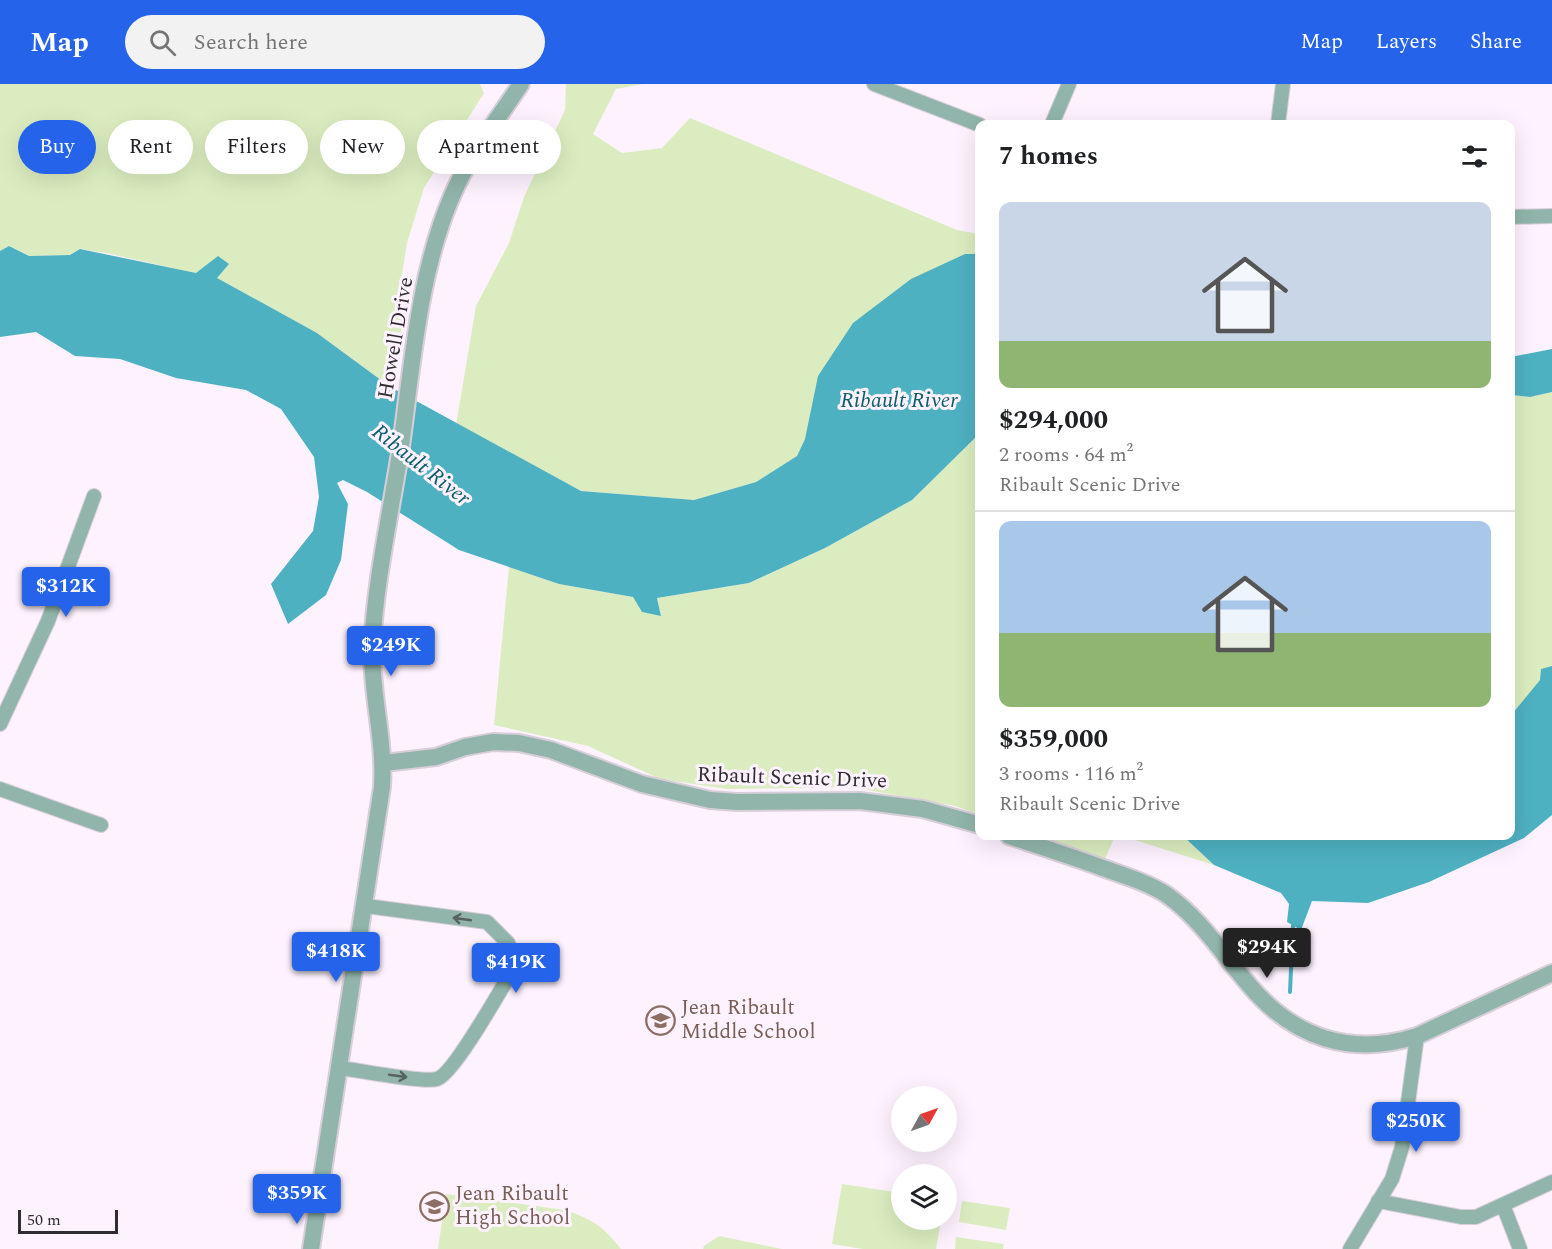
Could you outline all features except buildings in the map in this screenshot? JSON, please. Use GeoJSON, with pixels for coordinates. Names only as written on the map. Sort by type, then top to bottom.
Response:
{"type":"FeatureCollection","features":[{"type":"Feature","properties":{"kind":"street","name":"Howell Drive"},"geometry":{"type":"LineString","coordinates":[[384,763],[373,676],[374,620],[423,302],[439,228],[452,194],[467,166],[521,84]]}},
{"type":"Feature","properties":{"kind":"street"},"geometry":{"type":"LineString","coordinates":[[874,84],[975,123]]}},
{"type":"Feature","properties":{"kind":"street"},"geometry":{"type":"LineString","coordinates":[[1054,120],[1069,84]]}},
{"type":"Feature","properties":{"kind":"street"},"geometry":{"type":"LineString","coordinates":[[1278,120],[1283,84]]}},
{"type":"Feature","properties":{"kind":"street"},"geometry":{"type":"LineString","coordinates":[[1515,217],[1552,216]]}},
{"type":"Feature","properties":{"kind":"street"},"geometry":{"type":"LineString","coordinates":[[0,724],[48,621],[94,496]]}},
{"type":"Feature","properties":{"kind":"street","name":"Ribault Scenic Drive"},"geometry":{"type":"LineString","coordinates":[[384,763],[436,758],[465,747],[493,742],[519,742],[551,750],[642,784],[710,800],[737,802],[861,801],[923,809],[975,824]]}},
{"type":"Feature","properties":{"kind":"street"},"geometry":{"type":"LineString","coordinates":[[311,1249],[366,906],[384,763]]}},
{"type":"Feature","properties":{"kind":"street"},"geometry":{"type":"LineString","coordinates":[[0,789],[101,825]]}},
{"type":"Feature","properties":{"kind":"street"},"geometry":{"type":"LineString","coordinates":[[1021,840],[1120,874],[1165,894],[1197,921],[1271,1008],[1296,1026],[1320,1037],[1363,1045],[1394,1043],[1417,1036],[1552,973]]}},
{"type":"Feature","properties":{"kind":"street"},"geometry":{"type":"LineString","coordinates":[[340,1068],[423,1080],[438,1079],[453,1066],[516,964],[508,943],[487,922],[366,906]]}},
{"type":"Feature","properties":{"kind":"street"},"geometry":{"type":"LineString","coordinates":[[1350,1249],[1392,1179],[1402,1147],[1417,1036]]}},
{"type":"Feature","properties":{"kind":"street"},"geometry":{"type":"LineString","coordinates":[[1378,1201],[1461,1217],[1476,1217],[1552,1182]]}},
{"type":"Feature","properties":{"kind":"street"},"geometry":{"type":"LineString","coordinates":[[1503,1205],[1520,1249]]}},
{"type":"Feature","properties":{"kind":"green space"},"geometry":{"type":"Polygon","coordinates":[[[0,84],[480,84],[484,93],[467,120],[417,120],[417,174],[433,174],[424,188],[407,243],[397,306],[403,323],[389,386],[317,333],[216,278],[80,249],[70,255],[29,256],[9,246],[0,251],[0,84]]]}},
{"type":"Feature","properties":{"kind":"green space"},"geometry":{"type":"Polygon","coordinates":[[[566,84],[643,84],[616,89],[593,134],[622,153],[662,148],[690,118],[957,230],[975,233],[975,254],[965,254],[805,439],[797,456],[756,482],[694,500],[581,491],[456,425],[476,306],[509,243],[524,197],[535,174],[561,174],[560,120],[565,110],[566,84]]]}},
{"type":"Feature","properties":{"kind":"green space"},"geometry":{"type":"Polygon","coordinates":[[[1552,392],[1552,666],[1515,711],[1515,395],[1530,397],[1552,392]]]}},
{"type":"Feature","properties":{"kind":"green space"},"geometry":{"type":"Polygon","coordinates":[[[975,438],[975,814],[955,806],[851,787],[727,789],[660,779],[588,746],[494,725],[509,567],[559,584],[633,597],[642,612],[661,615],[657,598],[749,583],[825,548],[912,500],[975,438]]]}},
{"type":"Feature","properties":{"kind":"green space"},"geometry":{"type":"Polygon","coordinates":[[[1050,840],[1113,840],[1105,859],[1050,840]]]}},
{"type":"Feature","properties":{"kind":"green space"},"geometry":{"type":"Polygon","coordinates":[[[1135,840],[1187,840],[1214,865],[1135,840]]]}},
{"type":"Feature","properties":{"kind":"green space"},"geometry":{"type":"Polygon","coordinates":[[[842,1184],[891,1191],[891,1230],[939,1230],[936,1249],[863,1249],[832,1244],[842,1184]]]}},
{"type":"Feature","properties":{"kind":"green space"},"geometry":{"type":"Polygon","coordinates":[[[446,1194],[565,1210],[596,1224],[621,1249],[438,1249],[446,1194]]]}},
{"type":"Feature","properties":{"kind":"green space"},"geometry":{"type":"Polygon","coordinates":[[[962,1201],[1010,1208],[1006,1230],[959,1222],[962,1201]]]}},
{"type":"Feature","properties":{"kind":"green space"},"geometry":{"type":"Polygon","coordinates":[[[719,1236],[782,1249],[703,1249],[719,1236]]]}},
{"type":"Feature","properties":{"kind":"green space"},"geometry":{"type":"Polygon","coordinates":[[[956,1237],[1004,1244],[1003,1249],[955,1249],[956,1237]]]}},
{"type":"Feature","properties":{"kind":"water","name":"Ribault River"},"geometry":{"type":"Polygon","coordinates":[[[9,246],[29,256],[70,255],[80,249],[196,273],[218,256],[229,264],[217,278],[317,333],[389,386],[581,491],[694,500],[756,482],[797,456],[805,439],[818,376],[853,323],[911,279],[965,254],[975,254],[975,438],[912,500],[825,548],[749,583],[657,598],[661,616],[642,612],[633,597],[559,584],[459,550],[367,492],[343,480],[337,483],[348,504],[341,560],[326,595],[288,624],[271,584],[313,531],[319,497],[314,457],[281,409],[246,390],[176,378],[120,359],[75,356],[36,332],[0,337],[0,251],[9,246]]]}},
{"type":"Feature","properties":{"kind":"water"},"geometry":{"type":"Polygon","coordinates":[[[1552,349],[1552,392],[1530,397],[1515,395],[1515,356],[1552,349]]]}},
{"type":"Feature","properties":{"kind":"water"},"geometry":{"type":"Polygon","coordinates":[[[1552,666],[1552,815],[1524,838],[1429,882],[1368,903],[1312,901],[1301,930],[1287,922],[1289,904],[1281,893],[1214,865],[1187,840],[1515,840],[1515,711],[1540,680],[1541,669],[1552,666]]]}},
{"type":"Feature","properties":{"kind":"waterway"},"geometry":{"type":"LineString","coordinates":[[1290,992],[1293,925]]}},
{"type":"Feature","properties":{"kind":"place","name":"Jean Ribault Middle School"},"geometry":{"type":"Point","coordinates":[660,1020]}},
{"type":"Feature","properties":{"kind":"place","name":"Jean Ribault High School"},"geometry":{"type":"Point","coordinates":[434,1206]}}]}
